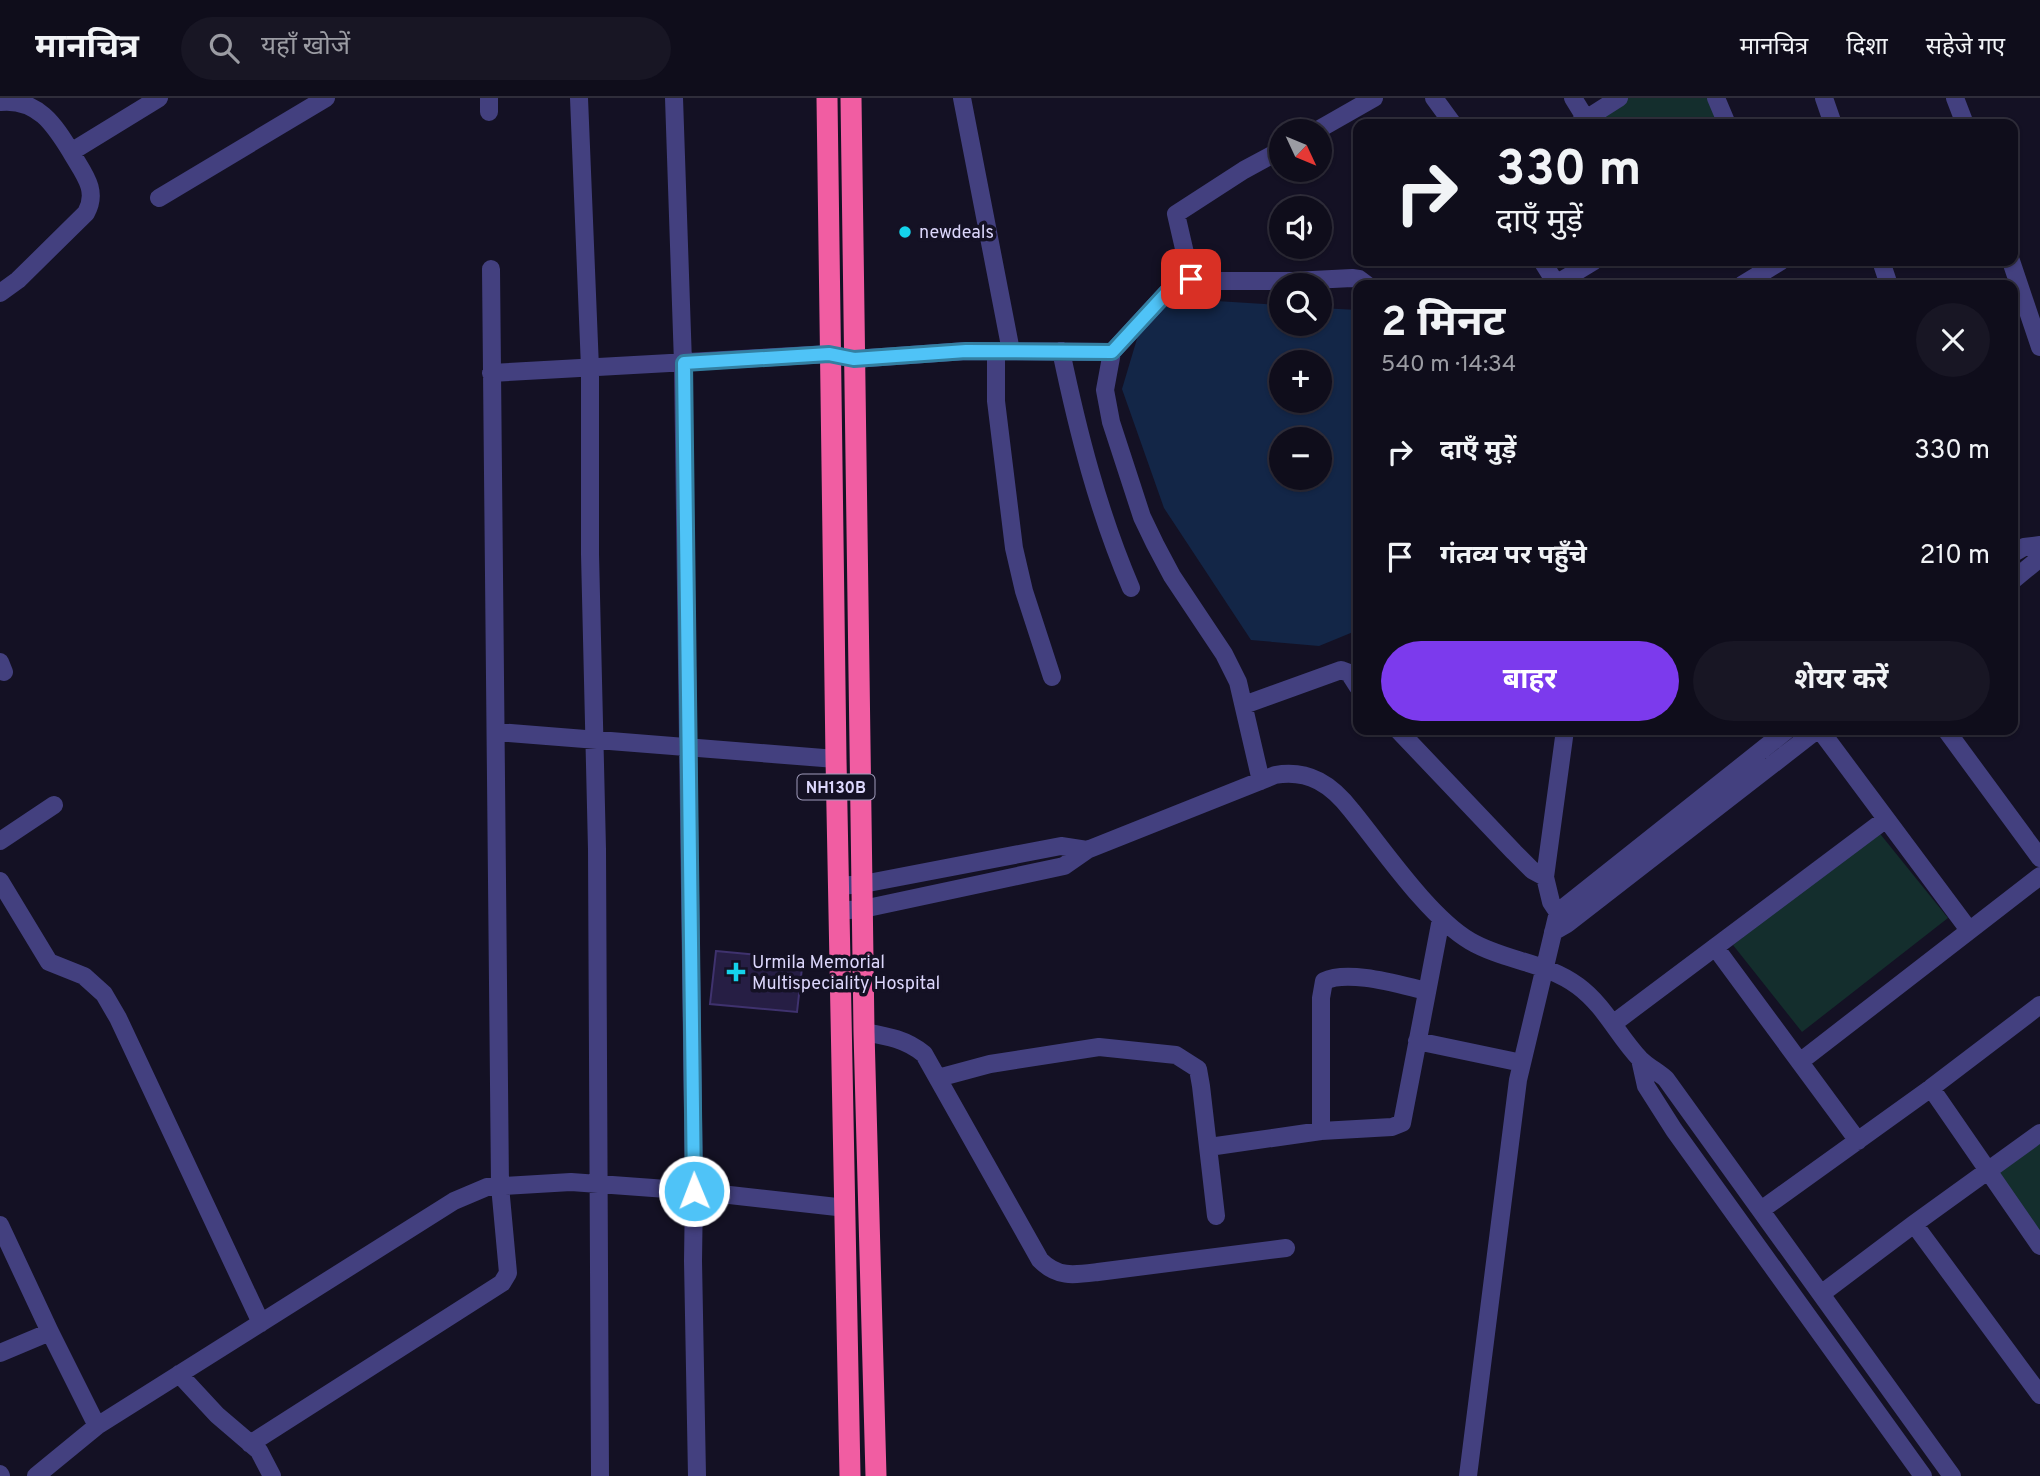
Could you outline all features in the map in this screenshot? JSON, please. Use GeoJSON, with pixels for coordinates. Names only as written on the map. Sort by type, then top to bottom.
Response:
{"type":"FeatureCollection","features":[{"type":"Feature","properties":{"kind":"highway","name":"NH130B"},"geometry":{"type":"LineString","coordinates":[[827,98],[829,354],[850,1476]]}},
{"type":"Feature","properties":{"kind":"highway","name":"NH130B"},"geometry":{"type":"LineString","coordinates":[[851,98],[864,1032],[876,1476]]}},
{"type":"Feature","properties":{"kind":"street"},"geometry":{"type":"LineString","coordinates":[[71,152],[159,98]]}},
{"type":"Feature","properties":{"kind":"street"},"geometry":{"type":"LineString","coordinates":[[159,198],[326,98]]}},
{"type":"Feature","properties":{"kind":"street"},"geometry":{"type":"LineString","coordinates":[[579,98],[590,368],[593,738],[597,849],[600,1476]]}},
{"type":"Feature","properties":{"kind":"street"},"geometry":{"type":"LineString","coordinates":[[674,98],[684,363],[693,1261],[698,1476]]}},
{"type":"Feature","properties":{"kind":"street"},"geometry":{"type":"LineString","coordinates":[[962,98],[1003,351],[996,401],[1014,548],[1024,591],[1052,677]]}},
{"type":"Feature","properties":{"kind":"street"},"geometry":{"type":"LineString","coordinates":[[1332,122],[1374,98]]}},
{"type":"Feature","properties":{"kind":"street"},"geometry":{"type":"LineString","coordinates":[[1434,98],[1449,119]]}},
{"type":"Feature","properties":{"kind":"street"},"geometry":{"type":"LineString","coordinates":[[1573,98],[1581,119]]}},
{"type":"Feature","properties":{"kind":"street"},"geometry":{"type":"LineString","coordinates":[[1587,119],[1619,98]]}},
{"type":"Feature","properties":{"kind":"street"},"geometry":{"type":"LineString","coordinates":[[1716,98],[1725,119]]}},
{"type":"Feature","properties":{"kind":"street"},"geometry":{"type":"LineString","coordinates":[[1824,98],[1831,119]]}},
{"type":"Feature","properties":{"kind":"street"},"geometry":{"type":"LineString","coordinates":[[0,102],[17,99],[42,102],[91,191],[90,205],[86,213],[18,281],[0,293]]}},
{"type":"Feature","properties":{"kind":"street"},"geometry":{"type":"LineString","coordinates":[[1960,100],[1964,119]]}},
{"type":"Feature","properties":{"kind":"street"},"geometry":{"type":"LineString","coordinates":[[1191,279],[1176,214],[1269,156]]}},
{"type":"Feature","properties":{"kind":"street"},"geometry":{"type":"LineString","coordinates":[[1563,280],[1586,266]]}},
{"type":"Feature","properties":{"kind":"street"},"geometry":{"type":"LineString","coordinates":[[1750,280],[1771,266]]}},
{"type":"Feature","properties":{"kind":"street"},"geometry":{"type":"LineString","coordinates":[[250,1444],[502,1283],[508,1273],[500,1186],[491,268]]}},
{"type":"Feature","properties":{"kind":"street"},"geometry":{"type":"LineString","coordinates":[[1261,781],[1238,682],[1224,654],[1172,576],[1142,517],[1111,422],[1105,390],[1112,352],[1172,287],[1182,281],[1360,280]]}},
{"type":"Feature","properties":{"kind":"street"},"geometry":{"type":"LineString","coordinates":[[2018,282],[2040,347]]}},
{"type":"Feature","properties":{"kind":"street"},"geometry":{"type":"LineString","coordinates":[[491,373],[829,354],[854,359],[966,351],[1112,352]]}},
{"type":"Feature","properties":{"kind":"street"},"geometry":{"type":"LineString","coordinates":[[1061,351],[1098,501],[1110,539],[1131,588]]}},
{"type":"Feature","properties":{"kind":"street"},"geometry":{"type":"LineString","coordinates":[[2018,550],[2040,545]]}},
{"type":"Feature","properties":{"kind":"street"},"geometry":{"type":"LineString","coordinates":[[2018,576],[2040,558]]}},
{"type":"Feature","properties":{"kind":"street"},"geometry":{"type":"LineString","coordinates":[[1244,705],[1341,670],[1349,673],[1353,679]]}},
{"type":"Feature","properties":{"kind":"street"},"geometry":{"type":"LineString","coordinates":[[497,732],[836,759]]}},
{"type":"Feature","properties":{"kind":"street"},"geometry":{"type":"LineString","coordinates":[[1403,735],[1532,870],[1545,877]]}},
{"type":"Feature","properties":{"kind":"street"},"geometry":{"type":"LineString","coordinates":[[1559,923],[1547,893],[1545,877],[1563,735]]}},
{"type":"Feature","properties":{"kind":"street"},"geometry":{"type":"LineString","coordinates":[[1468,1476],[1518,1080],[1543,968],[1559,923],[1781,735]]}},
{"type":"Feature","properties":{"kind":"street"},"geometry":{"type":"LineString","coordinates":[[1559,923],[1812,735]]}},
{"type":"Feature","properties":{"kind":"street"},"geometry":{"type":"LineString","coordinates":[[1823,735],[1969,930]]}},
{"type":"Feature","properties":{"kind":"street"},"geometry":{"type":"LineString","coordinates":[[1950,735],[2040,858]]}},
{"type":"Feature","properties":{"kind":"street"},"geometry":{"type":"LineString","coordinates":[[839,910],[863,909],[1064,866],[1087,850],[1261,781],[1290,773],[1313,778],[1342,797],[1441,919],[1469,941],[1502,956],[1543,968],[1578,986],[1595,1001],[1640,1059],[1666,1079],[1952,1476]]}},
{"type":"Feature","properties":{"kind":"street"},"geometry":{"type":"LineString","coordinates":[[0,841],[54,805]]}},
{"type":"Feature","properties":{"kind":"street"},"geometry":{"type":"LineString","coordinates":[[1614,1023],[1886,819]]}},
{"type":"Feature","properties":{"kind":"street"},"geometry":{"type":"LineString","coordinates":[[839,886],[863,884],[1061,846],[1087,850]]}},
{"type":"Feature","properties":{"kind":"street"},"geometry":{"type":"LineString","coordinates":[[1801,1061],[2040,876]]}},
{"type":"Feature","properties":{"kind":"street"},"geometry":{"type":"LineString","coordinates":[[0,881],[49,962],[84,976],[104,994],[118,1018],[261,1323]]}},
{"type":"Feature","properties":{"kind":"street"},"geometry":{"type":"LineString","coordinates":[[1209,1147],[1321,1131],[1392,1127],[1402,1123],[1441,919]]}},
{"type":"Feature","properties":{"kind":"street"},"geometry":{"type":"LineString","coordinates":[[1715,947],[1858,1141]]}},
{"type":"Feature","properties":{"kind":"street"},"geometry":{"type":"LineString","coordinates":[[1321,1131],[1321,998],[1324,981],[1339,977],[1367,979],[1427,991]]}},
{"type":"Feature","properties":{"kind":"street"},"geometry":{"type":"LineString","coordinates":[[1761,1210],[1931,1088],[2040,1005]]}},
{"type":"Feature","properties":{"kind":"street"},"geometry":{"type":"LineString","coordinates":[[864,1032],[895,1037],[914,1045],[924,1054],[1040,1260],[1052,1271],[1072,1275],[1286,1248]]}},
{"type":"Feature","properties":{"kind":"street"},"geometry":{"type":"LineString","coordinates":[[1417,1041],[1522,1063]]}},
{"type":"Feature","properties":{"kind":"street"},"geometry":{"type":"LineString","coordinates":[[938,1078],[990,1064],[1099,1047],[1176,1055],[1198,1069],[1216,1216]]}},
{"type":"Feature","properties":{"kind":"street"},"geometry":{"type":"LineString","coordinates":[[1640,1059],[1646,1086],[1674,1130],[1923,1476]]}},
{"type":"Feature","properties":{"kind":"street"},"geometry":{"type":"LineString","coordinates":[[1931,1088],[2040,1246]]}},
{"type":"Feature","properties":{"kind":"street"},"geometry":{"type":"LineString","coordinates":[[1810,1320],[1825,1300],[1914,1223],[2040,1133]]}},
{"type":"Feature","properties":{"kind":"street"},"geometry":{"type":"LineString","coordinates":[[36,1476],[97,1426],[454,1201],[476,1190],[500,1186],[600,1183],[846,1208]]}},
{"type":"Feature","properties":{"kind":"street"},"geometry":{"type":"LineString","coordinates":[[1914,1223],[2040,1395]]}},
{"type":"Feature","properties":{"kind":"street"},"geometry":{"type":"LineString","coordinates":[[0,1224],[97,1426]]}},
{"type":"Feature","properties":{"kind":"street"},"geometry":{"type":"LineString","coordinates":[[0,1353],[50,1332]]}},
{"type":"Feature","properties":{"kind":"street"},"geometry":{"type":"LineString","coordinates":[[179,1374],[218,1415],[259,1451],[272,1476]]}},
{"type":"Feature","properties":{"kind":"green space"},"geometry":{"type":"Polygon","coordinates":[[[1626,98],[1708,98],[1718,119],[1593,119],[1626,98]]]}},
{"type":"Feature","properties":{"kind":"green space"},"geometry":{"type":"Polygon","coordinates":[[[1877,830],[1948,918],[1802,1032],[1733,945],[1877,830]]]}},
{"type":"Feature","properties":{"kind":"green space"},"geometry":{"type":"Polygon","coordinates":[[[2040,1140],[2040,1233],[1997,1171],[2040,1140]]]}},
{"type":"Feature","properties":{"kind":"water"},"geometry":{"type":"Polygon","coordinates":[[[1169,298],[1269,304],[1269,336],[1332,336],[1332,309],[1353,310],[1353,632],[1319,646],[1251,640],[1164,508],[1122,389],[1142,322],[1169,298]]]}},
{"type":"Feature","properties":{"kind":"building"},"geometry":{"type":"Polygon","coordinates":[[[716,951],[803,959],[797,1012],[710,1004],[716,951]]]}},
{"type":"Feature","properties":{"kind":"place","name":"newdeals"},"geometry":{"type":"Point","coordinates":[905,232]}},
{"type":"Feature","properties":{"kind":"place","name":"Urmila Memorial Multispeciality Hospital"},"geometry":{"type":"Point","coordinates":[736,972]}},
{"type":"Feature","properties":{"kind":"route"},"geometry":{"type":"LineString","coordinates":[[694,1191],[686,719],[684,363],[829,354],[854,359],[966,351],[1112,352],[1172,287],[1191,279]]}}]}
